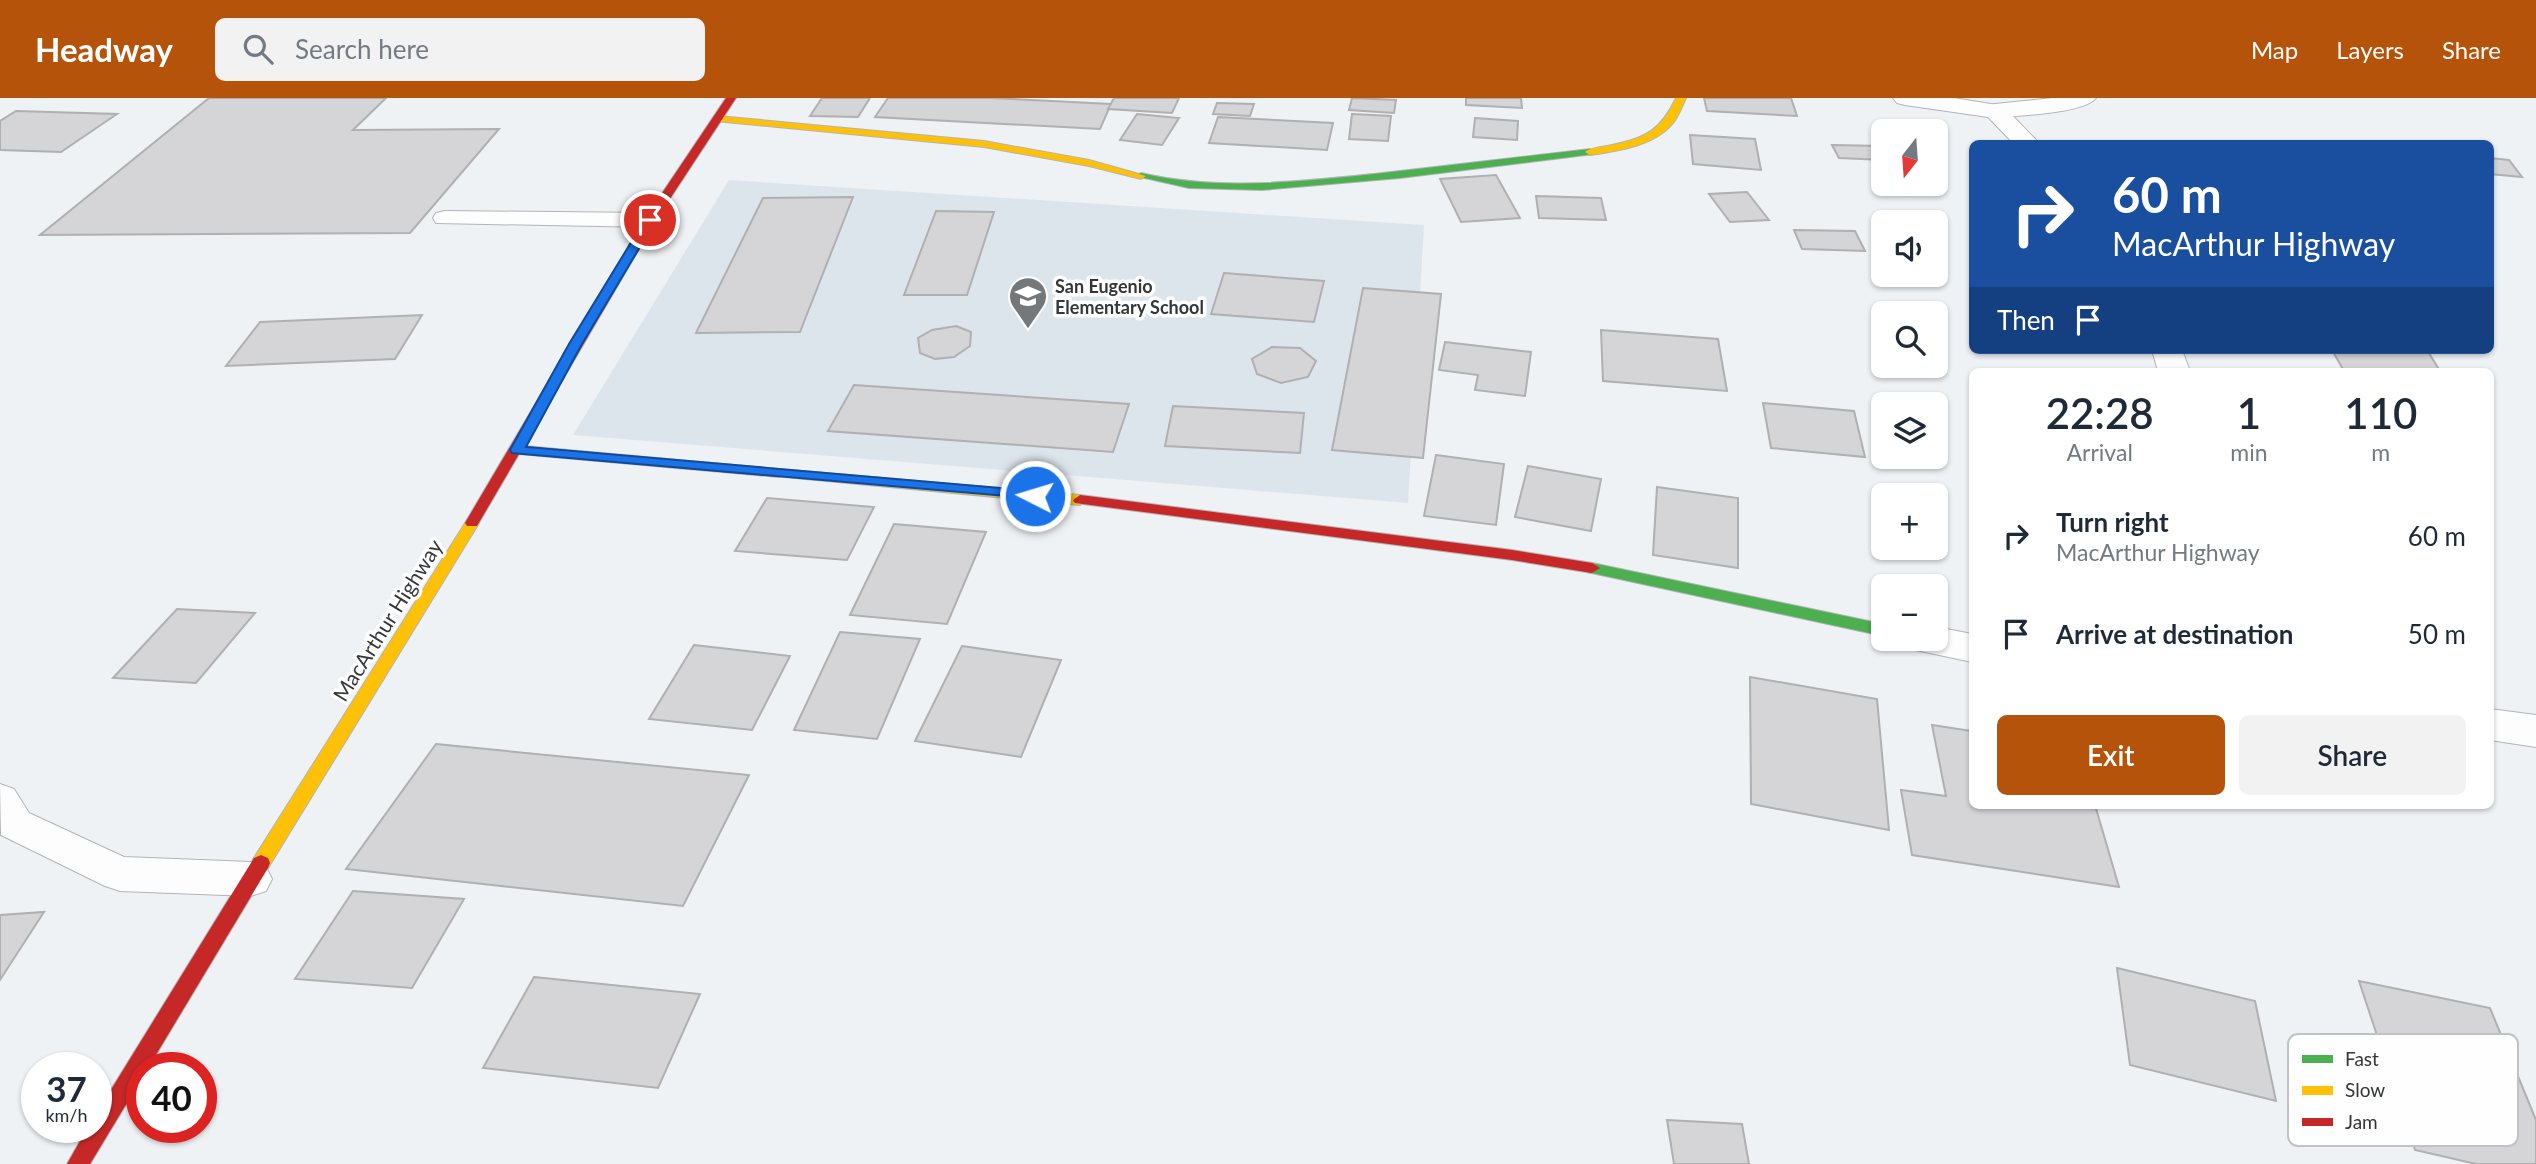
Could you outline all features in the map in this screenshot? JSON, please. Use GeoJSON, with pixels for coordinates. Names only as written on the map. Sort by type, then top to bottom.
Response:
{"type":"FeatureCollection","features":[{"type":"Feature","properties":{"kind":"main road","name":"MacArthur Highway"},"geometry":{"type":"LineString","coordinates":[[78,1164],[517,450],[575,344],[650,220],[731,98]]}},
{"type":"Feature","properties":{"kind":"main road"},"geometry":{"type":"LineString","coordinates":[[718,118],[954,140],[1096,163],[1166,183],[1192,187],[1254,188],[1403,175],[1595,151],[1642,139],[1658,131],[1670,121],[1681,98]]}},
{"type":"Feature","properties":{"kind":"main road"},"geometry":{"type":"LineString","coordinates":[[517,450],[1088,500],[1485,552],[1616,573],[1871,628]]}},
{"type":"Feature","properties":{"kind":"street"},"geometry":{"type":"LineString","coordinates":[[1905,98],[1995,111],[2024,140]]}},
{"type":"Feature","properties":{"kind":"street"},"geometry":{"type":"LineString","coordinates":[[1948,643],[1969,647]]}},
{"type":"Feature","properties":{"kind":"street"},"geometry":{"type":"LineString","coordinates":[[2494,725],[2536,731]]}},
{"type":"Feature","properties":{"kind":"lane"},"geometry":{"type":"LineString","coordinates":[[1995,111],[2075,102],[2085,98]]}},
{"type":"Feature","properties":{"kind":"lane"},"geometry":{"type":"LineString","coordinates":[[445,218],[650,220]]}},
{"type":"Feature","properties":{"kind":"lane"},"geometry":{"type":"LineString","coordinates":[[0,800],[15,824],[120,874],[251,879]]}},
{"type":"Feature","properties":{"kind":"shaded area","name":"San Eugenio Elementary School"},"geometry":{"type":"Polygon","coordinates":[[[729,180],[1424,225],[1408,503],[573,435],[729,180]]]}},
{"type":"Feature","properties":{"kind":"building"},"geometry":{"type":"Polygon","coordinates":[[[209,98],[386,98],[353,130],[499,129],[410,233],[40,235],[209,98]]]}},
{"type":"Feature","properties":{"kind":"building"},"geometry":{"type":"Polygon","coordinates":[[[822,98],[870,98],[858,117],[810,116],[822,98]]]}},
{"type":"Feature","properties":{"kind":"building"},"geometry":{"type":"Polygon","coordinates":[[[888,98],[991,98],[1111,104],[1100,129],[875,117],[888,98]]]}},
{"type":"Feature","properties":{"kind":"building"},"geometry":{"type":"Polygon","coordinates":[[[1114,98],[1179,98],[1172,113],[1108,109],[1114,98]]]}},
{"type":"Feature","properties":{"kind":"building"},"geometry":{"type":"Polygon","coordinates":[[[1352,98],[1396,100],[1394,113],[1349,110],[1352,98]]]}},
{"type":"Feature","properties":{"kind":"building"},"geometry":{"type":"Polygon","coordinates":[[[1466,98],[1521,98],[1522,108],[1466,105],[1466,98]]]}},
{"type":"Feature","properties":{"kind":"building"},"geometry":{"type":"Polygon","coordinates":[[[1704,98],[1791,98],[1797,116],[1707,111],[1704,98]]]}},
{"type":"Feature","properties":{"kind":"building"},"geometry":{"type":"Polygon","coordinates":[[[1217,103],[1254,104],[1250,116],[1213,114],[1217,103]]]}},
{"type":"Feature","properties":{"kind":"building"},"geometry":{"type":"Polygon","coordinates":[[[16,111],[117,114],[61,152],[0,150],[0,121],[16,111]]]}},
{"type":"Feature","properties":{"kind":"building"},"geometry":{"type":"Polygon","coordinates":[[[1137,114],[1179,118],[1162,145],[1120,140],[1137,114]]]}},
{"type":"Feature","properties":{"kind":"building"},"geometry":{"type":"Polygon","coordinates":[[[1352,114],[1391,116],[1388,141],[1349,139],[1352,114]]]}},
{"type":"Feature","properties":{"kind":"building"},"geometry":{"type":"Polygon","coordinates":[[[1218,117],[1333,123],[1327,150],[1209,143],[1218,117]]]}},
{"type":"Feature","properties":{"kind":"building"},"geometry":{"type":"Polygon","coordinates":[[[1475,118],[1518,121],[1517,140],[1473,137],[1475,118]]]}},
{"type":"Feature","properties":{"kind":"building"},"geometry":{"type":"Polygon","coordinates":[[[1690,135],[1755,139],[1761,170],[1693,164],[1690,135]]]}},
{"type":"Feature","properties":{"kind":"building"},"geometry":{"type":"Polygon","coordinates":[[[1832,145],[1871,146],[1871,159],[1839,158],[1832,145]]]}},
{"type":"Feature","properties":{"kind":"building"},"geometry":{"type":"Polygon","coordinates":[[[2494,158],[2509,160],[2522,177],[2494,174],[2494,158]]]}},
{"type":"Feature","properties":{"kind":"building"},"geometry":{"type":"Polygon","coordinates":[[[1496,175],[1520,218],[1461,222],[1440,179],[1496,175]]]}},
{"type":"Feature","properties":{"kind":"building"},"geometry":{"type":"Polygon","coordinates":[[[1747,192],[1769,220],[1730,222],[1709,194],[1747,192]]]}},
{"type":"Feature","properties":{"kind":"building"},"geometry":{"type":"Polygon","coordinates":[[[1536,196],[1601,198],[1606,220],[1539,218],[1536,196]]]}},
{"type":"Feature","properties":{"kind":"building"},"geometry":{"type":"Polygon","coordinates":[[[853,197],[800,332],[696,333],[763,198],[853,197]]]}},
{"type":"Feature","properties":{"kind":"building"},"geometry":{"type":"Polygon","coordinates":[[[936,211],[994,212],[967,295],[904,295],[936,211]]]}},
{"type":"Feature","properties":{"kind":"building"},"geometry":{"type":"Polygon","coordinates":[[[1794,230],[1855,231],[1865,251],[1802,249],[1794,230]]]}},
{"type":"Feature","properties":{"kind":"building"},"geometry":{"type":"Polygon","coordinates":[[[1224,273],[1324,281],[1314,322],[1211,314],[1224,273]]]}},
{"type":"Feature","properties":{"kind":"building"},"geometry":{"type":"Polygon","coordinates":[[[1363,288],[1441,294],[1423,458],[1332,450],[1363,288]]]}},
{"type":"Feature","properties":{"kind":"building"},"geometry":{"type":"Polygon","coordinates":[[[422,315],[395,359],[226,366],[260,322],[422,315]]]}},
{"type":"Feature","properties":{"kind":"building"},"geometry":{"type":"Polygon","coordinates":[[[956,326],[971,332],[970,346],[954,357],[935,359],[920,353],[918,338],[932,330],[956,326]]]}},
{"type":"Feature","properties":{"kind":"building"},"geometry":{"type":"Polygon","coordinates":[[[1601,330],[1718,339],[1727,391],[1603,381],[1601,330]]]}},
{"type":"Feature","properties":{"kind":"building"},"geometry":{"type":"Polygon","coordinates":[[[1445,342],[1531,352],[1525,396],[1475,390],[1478,375],[1439,370],[1445,342]]]}},
{"type":"Feature","properties":{"kind":"building"},"geometry":{"type":"Polygon","coordinates":[[[1272,347],[1300,348],[1316,361],[1308,377],[1281,383],[1257,374],[1252,359],[1272,347]]]}},
{"type":"Feature","properties":{"kind":"building"},"geometry":{"type":"Polygon","coordinates":[[[2334,354],[2429,354],[2438,368],[2342,368],[2334,354]]]}},
{"type":"Feature","properties":{"kind":"building"},"geometry":{"type":"Polygon","coordinates":[[[854,385],[1129,404],[1113,452],[828,431],[854,385]]]}},
{"type":"Feature","properties":{"kind":"building"},"geometry":{"type":"Polygon","coordinates":[[[1763,403],[1854,411],[1865,457],[1771,448],[1763,403]]]}},
{"type":"Feature","properties":{"kind":"building"},"geometry":{"type":"Polygon","coordinates":[[[1173,406],[1304,413],[1300,453],[1165,446],[1173,406]]]}},
{"type":"Feature","properties":{"kind":"building"},"geometry":{"type":"Polygon","coordinates":[[[1436,455],[1504,464],[1496,525],[1424,516],[1436,455]]]}},
{"type":"Feature","properties":{"kind":"building"},"geometry":{"type":"Polygon","coordinates":[[[1528,466],[1601,479],[1591,531],[1515,517],[1528,466]]]}},
{"type":"Feature","properties":{"kind":"building"},"geometry":{"type":"Polygon","coordinates":[[[1657,487],[1738,498],[1738,568],[1653,555],[1657,487]]]}},
{"type":"Feature","properties":{"kind":"building"},"geometry":{"type":"Polygon","coordinates":[[[767,498],[874,507],[847,560],[735,551],[767,498]]]}},
{"type":"Feature","properties":{"kind":"building"},"geometry":{"type":"Polygon","coordinates":[[[894,524],[986,532],[947,624],[850,615],[894,524]]]}},
{"type":"Feature","properties":{"kind":"building"},"geometry":{"type":"Polygon","coordinates":[[[177,609],[255,613],[196,683],[113,678],[177,609]]]}},
{"type":"Feature","properties":{"kind":"building"},"geometry":{"type":"Polygon","coordinates":[[[840,632],[920,639],[877,739],[794,730],[840,632]]]}},
{"type":"Feature","properties":{"kind":"building"},"geometry":{"type":"Polygon","coordinates":[[[694,645],[790,656],[752,730],[649,719],[694,645]]]}},
{"type":"Feature","properties":{"kind":"building"},"geometry":{"type":"Polygon","coordinates":[[[962,646],[1061,660],[1021,757],[915,741],[962,646]]]}},
{"type":"Feature","properties":{"kind":"building"},"geometry":{"type":"Polygon","coordinates":[[[1750,677],[1877,699],[1889,830],[1751,804],[1750,677]]]}},
{"type":"Feature","properties":{"kind":"building"},"geometry":{"type":"Polygon","coordinates":[[[1932,725],[1969,731],[1969,809],[2096,809],[2119,887],[1912,855],[1901,790],[1946,796],[1932,725]]]}},
{"type":"Feature","properties":{"kind":"building"},"geometry":{"type":"Polygon","coordinates":[[[436,744],[749,775],[683,906],[346,869],[436,744]]]}},
{"type":"Feature","properties":{"kind":"building"},"geometry":{"type":"Polygon","coordinates":[[[353,891],[464,899],[412,988],[295,979],[353,891]]]}},
{"type":"Feature","properties":{"kind":"building"},"geometry":{"type":"Polygon","coordinates":[[[44,912],[0,980],[0,915],[44,912]]]}},
{"type":"Feature","properties":{"kind":"building"},"geometry":{"type":"Polygon","coordinates":[[[2117,968],[2255,1001],[2276,1101],[2130,1065],[2117,968]]]}},
{"type":"Feature","properties":{"kind":"building"},"geometry":{"type":"Polygon","coordinates":[[[534,977],[700,994],[658,1088],[483,1068],[534,977]]]}},
{"type":"Feature","properties":{"kind":"building"},"geometry":{"type":"Polygon","coordinates":[[[2359,981],[2490,1008],[2501,1034],[2377,1034],[2359,981]]]}},
{"type":"Feature","properties":{"kind":"building"},"geometry":{"type":"Polygon","coordinates":[[[2518,1076],[2536,1120],[2536,1164],[2476,1164],[2415,1150],[2414,1146],[2518,1146],[2518,1076]]]}},
{"type":"Feature","properties":{"kind":"building"},"geometry":{"type":"Polygon","coordinates":[[[1667,1120],[1742,1124],[1749,1164],[1674,1164],[1667,1120]]]}},
{"type":"Feature","properties":{"kind":"traffic: fast"},"geometry":{"type":"LineString","coordinates":[[1141,176],[1189,185],[1262,187],[1590,152]]}},
{"type":"Feature","properties":{"kind":"traffic: fast"},"geometry":{"type":"LineString","coordinates":[[1592,568],[1871,627]]}},
{"type":"Feature","properties":{"kind":"traffic: slow"},"geometry":{"type":"LineString","coordinates":[[1590,152],[1621,146],[1652,135],[1668,123],[1681,98]]}},
{"type":"Feature","properties":{"kind":"traffic: slow"},"geometry":{"type":"LineString","coordinates":[[718,119],[984,144],[1037,152],[1141,176]]}},
{"type":"Feature","properties":{"kind":"traffic: slow"},"geometry":{"type":"LineString","coordinates":[[779,473],[1080,500]]}},
{"type":"Feature","properties":{"kind":"traffic: slow"},"geometry":{"type":"LineString","coordinates":[[261,863],[472,523]]}},
{"type":"Feature","properties":{"kind":"traffic: jam"},"geometry":{"type":"LineString","coordinates":[[472,523],[650,220],[731,98]]}},
{"type":"Feature","properties":{"kind":"traffic: jam"},"geometry":{"type":"LineString","coordinates":[[517,450],[779,473]]}},
{"type":"Feature","properties":{"kind":"traffic: jam"},"geometry":{"type":"LineString","coordinates":[[1080,500],[1512,555],[1592,568]]}},
{"type":"Feature","properties":{"kind":"traffic: jam"},"geometry":{"type":"LineString","coordinates":[[78,1164],[261,863]]}},
{"type":"Feature","properties":{"kind":"place","name":"San Eugenio Elementary School"},"geometry":{"type":"Point","coordinates":[1028,330]}},
{"type":"Feature","properties":{"kind":"route"},"geometry":{"type":"LineString","coordinates":[[650,220],[575,344],[517,450],[1035,496]]}}]}
